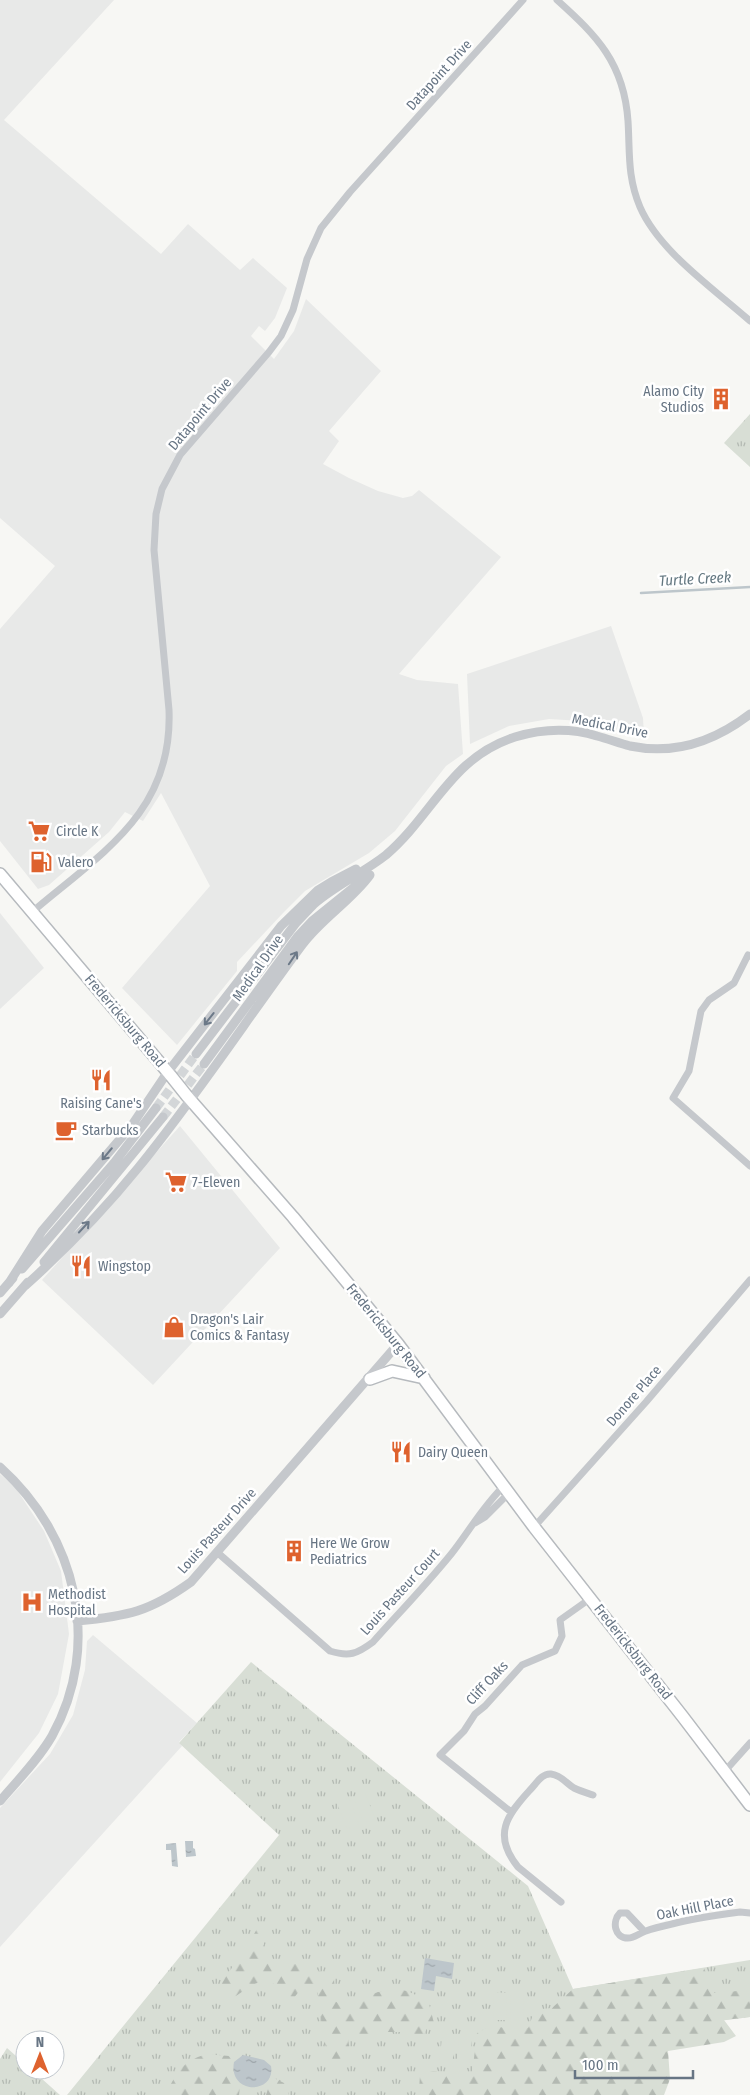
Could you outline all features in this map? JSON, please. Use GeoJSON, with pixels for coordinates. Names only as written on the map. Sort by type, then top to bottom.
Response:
{"type":"FeatureCollection","features":[{"type":"Feature","properties":{"kind":"main road","name":"Fredericksburg Road"},"geometry":{"type":"LineString","coordinates":[[0,874],[188,1098],[289,1212],[398,1344],[534,1527],[750,1805]]}},
{"type":"Feature","properties":{"kind":"main road"},"geometry":{"type":"LineString","coordinates":[[370,1379],[392,1371],[424,1378]]}},
{"type":"Feature","properties":{"kind":"street","name":"Datapoint Drive"},"geometry":{"type":"LineString","coordinates":[[32,912],[128,829],[149,799],[165,760],[168,745],[169,718],[154,534],[156,514],[162,489],[168,475],[180,455],[281,336],[293,310],[307,259],[321,228],[350,192],[523,0]]}},
{"type":"Feature","properties":{"kind":"street"},"geometry":{"type":"LineString","coordinates":[[557,0],[598,40],[610,58],[620,79],[627,108],[629,172],[635,194],[647,221],[665,245],[750,322]]}},
{"type":"Feature","properties":{"kind":"street","name":"Medical Drive"},"geometry":{"type":"LineString","coordinates":[[196,1054],[296,923],[314,904],[385,855],[405,836],[458,772],[478,755],[504,741],[533,732],[572,731],[639,747],[676,747],[705,741],[720,734],[750,714]]}},
{"type":"Feature","properties":{"kind":"street"},"geometry":{"type":"LineString","coordinates":[[9,1283],[42,1231],[132,1125],[292,915],[331,882],[385,855]]}},
{"type":"Feature","properties":{"kind":"street","name":"Medical Drive"},"geometry":{"type":"LineString","coordinates":[[204,1064],[298,936],[340,897],[370,875],[385,855]]}},
{"type":"Feature","properties":{"kind":"street"},"geometry":{"type":"LineString","coordinates":[[25,1286],[52,1261],[137,1169],[188,1098],[239,1036],[302,945],[318,925],[359,891],[370,875]]}},
{"type":"Feature","properties":{"kind":"street"},"geometry":{"type":"LineString","coordinates":[[750,956],[748,955],[734,983],[709,1000],[702,1011],[689,1071],[673,1098],[750,1166]]}},
{"type":"Feature","properties":{"kind":"street"},"geometry":{"type":"LineString","coordinates":[[0,1293],[114,1163],[156,1108]]}},
{"type":"Feature","properties":{"kind":"street"},"geometry":{"type":"LineString","coordinates":[[0,1314],[163,1117]]}},
{"type":"Feature","properties":{"kind":"street","name":"Donore Place"},"geometry":{"type":"LineString","coordinates":[[534,1527],[634,1416],[750,1280]]}},
{"type":"Feature","properties":{"kind":"street","name":"Louis Pasteur Drive"},"geometry":{"type":"LineString","coordinates":[[77,1621],[128,1615],[162,1602],[191,1582],[370,1379],[398,1344]]}},
{"type":"Feature","properties":{"kind":"street"},"geometry":{"type":"LineString","coordinates":[[0,1467],[19,1485],[47,1521],[61,1549],[72,1583],[77,1621],[78,1652],[62,1716],[40,1754],[0,1801]]}},
{"type":"Feature","properties":{"kind":"street","name":"Louis Pasteur Court"},"geometry":{"type":"LineString","coordinates":[[218,1553],[330,1651],[344,1655],[361,1651],[373,1642],[451,1554],[474,1524],[485,1517],[506,1490]]}},
{"type":"Feature","properties":{"kind":"street","name":"Cliff Oaks"},"geometry":{"type":"LineString","coordinates":[[511,1812],[440,1756],[464,1731],[474,1714],[484,1706],[522,1664],[555,1651],[562,1636],[560,1620],[591,1598]]}},
{"type":"Feature","properties":{"kind":"street"},"geometry":{"type":"LineString","coordinates":[[725,1771],[750,1743]]}},
{"type":"Feature","properties":{"kind":"street"},"geometry":{"type":"LineString","coordinates":[[561,1902],[518,1867],[510,1856],[505,1837],[505,1827],[511,1812],[541,1778],[548,1774],[555,1775],[573,1788],[592,1795]]}},
{"type":"Feature","properties":{"kind":"street","name":"Oak Hill Place"},"geometry":{"type":"LineString","coordinates":[[644,1931],[717,1915],[740,1912],[750,1913]]}},
{"type":"Feature","properties":{"kind":"shaded area"},"geometry":{"type":"Polygon","coordinates":[[[0,0],[114,0],[4,120],[161,254],[188,224],[240,270],[253,258],[287,288],[275,318],[265,331],[259,326],[251,336],[274,359],[294,331],[306,299],[381,371],[329,431],[339,441],[323,464],[378,491],[403,498],[412,496],[419,490],[501,557],[399,674],[417,680],[458,684],[463,754],[446,766],[395,831],[369,853],[305,891],[284,912],[237,962],[237,971],[177,1045],[122,988],[210,886],[161,793],[143,821],[125,812],[109,832],[49,885],[38,889],[0,841],[0,629],[55,566],[0,518],[0,0]]]}},
{"type":"Feature","properties":{"kind":"shaded area"},"geometry":{"type":"Polygon","coordinates":[[[611,626],[643,718],[644,736],[613,731],[582,721],[549,719],[509,726],[470,744],[467,674],[611,626]]]}},
{"type":"Feature","properties":{"kind":"shaded area"},"geometry":{"type":"Polygon","coordinates":[[[0,913],[44,968],[0,1009],[0,913]]]}},
{"type":"Feature","properties":{"kind":"shaded area"},"geometry":{"type":"Polygon","coordinates":[[[180,1126],[280,1248],[153,1385],[42,1280],[180,1126]]]}},
{"type":"Feature","properties":{"kind":"shaded area","name":"Methodist Hospital"},"geometry":{"type":"Polygon","coordinates":[[[0,1474],[15,1487],[44,1531],[61,1571],[69,1634],[58,1694],[39,1733],[0,1782],[0,1474]]]}},
{"type":"Feature","properties":{"kind":"shaded area"},"geometry":{"type":"Polygon","coordinates":[[[93,1635],[197,1723],[179,1742],[182,1746],[0,1947],[0,1808],[50,1754],[73,1715],[85,1670],[87,1641],[93,1635]]]}},
{"type":"Feature","properties":{"kind":"green space"},"geometry":{"type":"Polygon","coordinates":[[[750,414],[750,467],[724,443],[750,414]]]}},
{"type":"Feature","properties":{"kind":"green space"},"geometry":{"type":"Polygon","coordinates":[[[251,1662],[528,1886],[573,1989],[750,1960],[750,2017],[695,2024],[488,2095],[67,2095],[279,1835],[179,1743],[251,1662]]]}},
{"type":"Feature","properties":{"kind":"green space"},"geometry":{"type":"Polygon","coordinates":[[[365,1793],[375,1818],[364,1823],[353,1797],[365,1793]]]}},
{"type":"Feature","properties":{"kind":"green space"},"geometry":{"type":"Polygon","coordinates":[[[349,1798],[359,1824],[347,1829],[337,1803],[349,1798]]]}},
{"type":"Feature","properties":{"kind":"green space"},"geometry":{"type":"Polygon","coordinates":[[[257,1929],[262,1936],[268,1958],[313,1968],[334,1978],[335,2001],[346,2008],[384,1990],[401,1990],[414,1994],[429,2004],[434,2023],[428,2027],[420,2040],[415,2042],[406,2032],[386,2032],[372,2037],[349,2035],[348,2051],[333,2066],[328,2062],[317,1990],[313,1985],[305,1984],[293,1999],[286,1998],[278,1985],[262,1981],[252,1985],[233,1998],[220,1999],[220,1983],[239,1959],[257,1929]]]}},
{"type":"Feature","properties":{"kind":"green space"},"geometry":{"type":"Polygon","coordinates":[[[704,1968],[714,1993],[750,1990],[750,2017],[724,2020],[736,2036],[724,2042],[668,2051],[670,2079],[664,2095],[417,2095],[420,2075],[433,2071],[472,2075],[477,2033],[488,2027],[528,2028],[535,2010],[552,2008],[573,1989],[704,1968]]]}},
{"type":"Feature","properties":{"kind":"green space"},"geometry":{"type":"Polygon","coordinates":[[[494,1992],[507,1993],[506,2020],[493,2020],[494,1992]]]}},
{"type":"Feature","properties":{"kind":"green space"},"geometry":{"type":"Polygon","coordinates":[[[511,1993],[524,1993],[523,2021],[510,2021],[511,1993]]]}},
{"type":"Feature","properties":{"kind":"green space"},"geometry":{"type":"Polygon","coordinates":[[[442,2037],[455,2039],[452,2066],[439,2065],[442,2037]]]}},
{"type":"Feature","properties":{"kind":"green space"},"geometry":{"type":"Polygon","coordinates":[[[459,2039],[472,2040],[469,2068],[456,2067],[459,2039]]]}},
{"type":"Feature","properties":{"kind":"green space"},"geometry":{"type":"Polygon","coordinates":[[[7,2048],[15,2055],[15,2080],[43,2080],[60,2095],[0,2095],[0,2059],[7,2048]]]}},
{"type":"Feature","properties":{"kind":"green space"},"geometry":{"type":"Polygon","coordinates":[[[207,2054],[229,2056],[234,2062],[232,2073],[240,2086],[239,2095],[165,2095],[185,2064],[207,2054]]]}},
{"type":"Feature","properties":{"kind":"green space"},"geometry":{"type":"Polygon","coordinates":[[[272,2077],[284,2083],[289,2095],[266,2095],[272,2077]]]}},
{"type":"Feature","properties":{"kind":"water"},"geometry":{"type":"Polygon","coordinates":[[[185,1841],[193,1841],[196,1856],[186,1857],[185,1841]]]}},
{"type":"Feature","properties":{"kind":"water"},"geometry":{"type":"Polygon","coordinates":[[[176,1843],[178,1867],[172,1866],[171,1850],[166,1850],[166,1844],[176,1843]]]}},
{"type":"Feature","properties":{"kind":"water"},"geometry":{"type":"Polygon","coordinates":[[[425,1958],[454,1963],[452,1979],[436,1976],[434,1991],[421,1989],[425,1958]]]}},
{"type":"Feature","properties":{"kind":"water"},"geometry":{"type":"Polygon","coordinates":[[[243,2055],[264,2060],[271,2066],[271,2076],[266,2082],[260,2086],[252,2087],[238,2081],[234,2073],[234,2062],[243,2055]]]}},
{"type":"Feature","properties":{"kind":"waterway","name":"Turtle Creek"},"geometry":{"type":"LineString","coordinates":[[641,593],[750,587]]}},
{"type":"Feature","properties":{"kind":"tunnel"},"geometry":{"type":"LineString","coordinates":[[156,1108],[196,1054]]}},
{"type":"Feature","properties":{"kind":"tunnel"},"geometry":{"type":"LineString","coordinates":[[163,1117],[204,1064]]}},
{"type":"Feature","properties":{"kind":"place","name":"Alamo City Studios"},"geometry":{"type":"Point","coordinates":[721,399]}},
{"type":"Feature","properties":{"kind":"place","name":"Circle K"},"geometry":{"type":"Point","coordinates":[39,831]}},
{"type":"Feature","properties":{"kind":"place","name":"Valero"},"geometry":{"type":"Point","coordinates":[41,862]}},
{"type":"Feature","properties":{"kind":"place","name":"Raising Cane's"},"geometry":{"type":"Point","coordinates":[101,1080]}},
{"type":"Feature","properties":{"kind":"place","name":"Starbucks"},"geometry":{"type":"Point","coordinates":[66,1130]}},
{"type":"Feature","properties":{"kind":"place","name":"7-Eleven"},"geometry":{"type":"Point","coordinates":[176,1182]}},
{"type":"Feature","properties":{"kind":"place","name":"Wingstop"},"geometry":{"type":"Point","coordinates":[81,1266]}},
{"type":"Feature","properties":{"kind":"place","name":"Dragon's Lair Comics & Fantasy"},"geometry":{"type":"Point","coordinates":[174,1327]}},
{"type":"Feature","properties":{"kind":"place","name":"Dairy Queen"},"geometry":{"type":"Point","coordinates":[401,1452]}},
{"type":"Feature","properties":{"kind":"place","name":"Here We Grow Pediatrics"},"geometry":{"type":"Point","coordinates":[294,1551]}},
{"type":"Feature","properties":{"kind":"place","name":"Methodist Hospital"},"geometry":{"type":"Point","coordinates":[32,1602]}}]}
